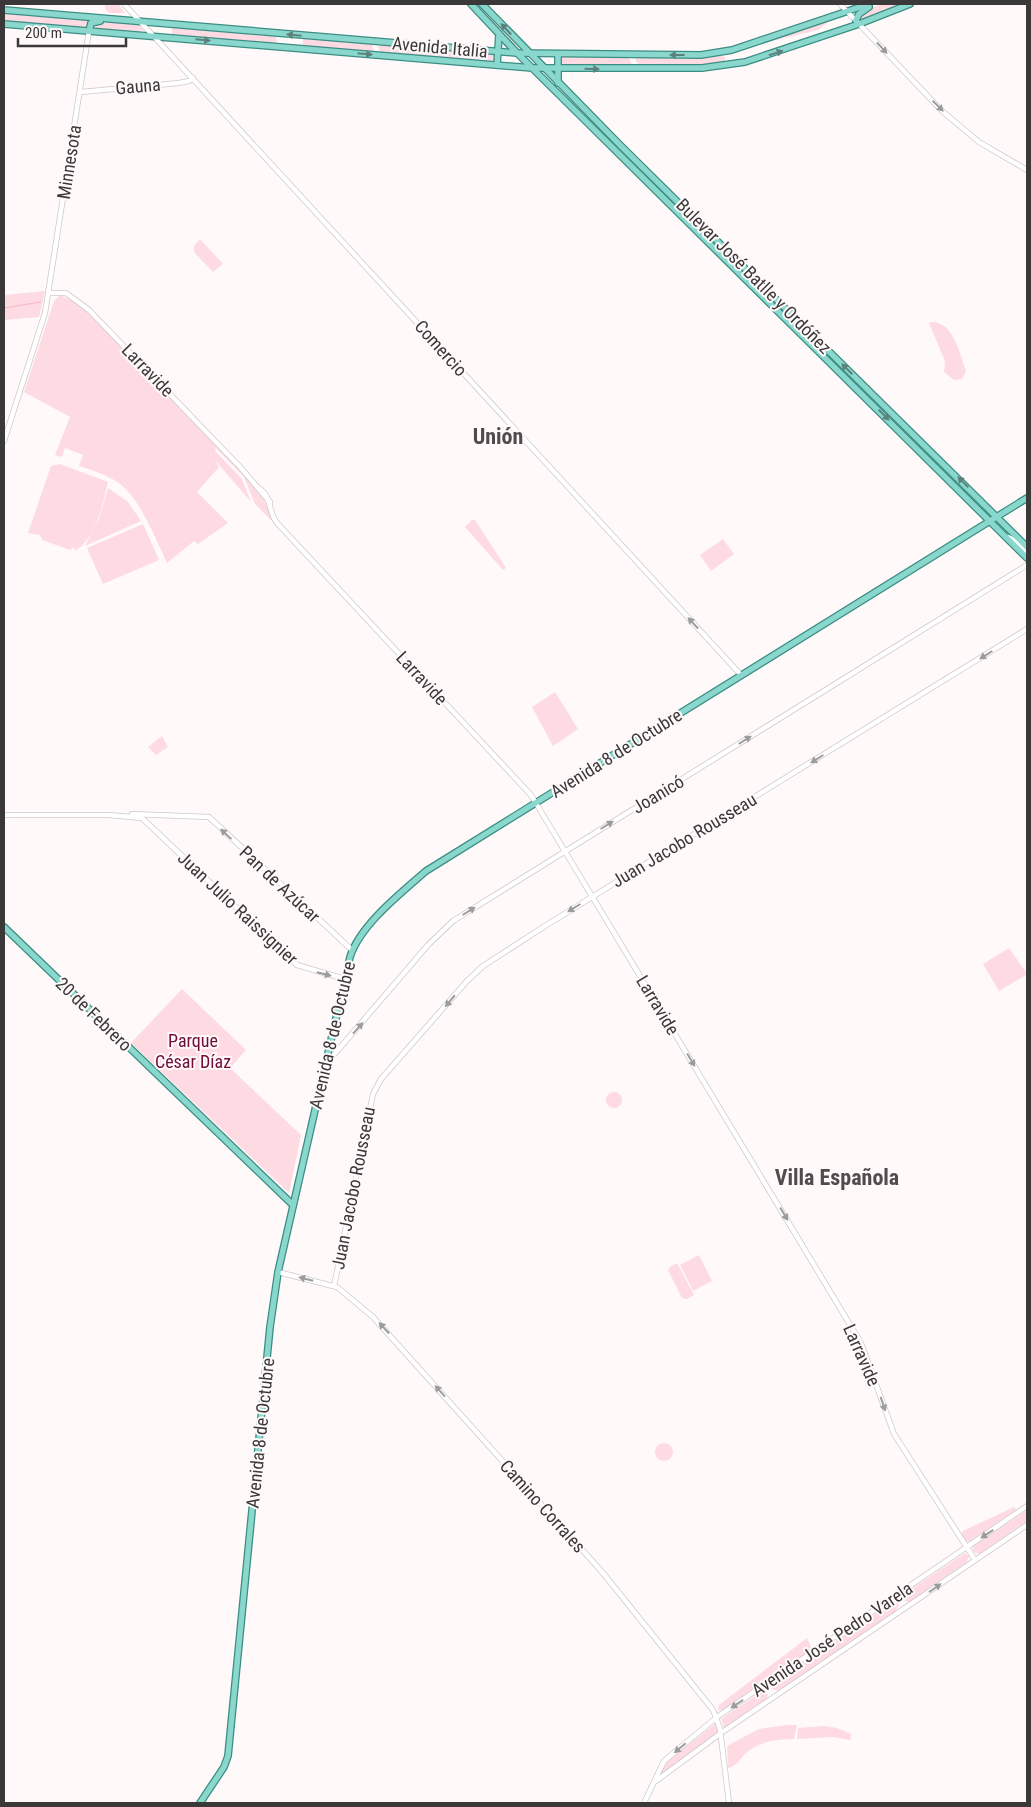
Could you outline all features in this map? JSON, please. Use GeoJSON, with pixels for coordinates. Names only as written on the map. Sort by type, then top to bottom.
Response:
{"type":"FeatureCollection","features":[{"type":"Feature","properties":{"kind":"main road","name":"Bulevar José Batlle y Ordóñez"},"geometry":{"type":"LineString","coordinates":[[471,4],[532,68],[1027,558]]}},
{"type":"Feature","properties":{"kind":"main road","name":"Bulevar José Batlle y Ordóñez"},"geometry":{"type":"LineString","coordinates":[[482,4],[558,84],[1027,547]]}},
{"type":"Feature","properties":{"kind":"main road","name":"Avenida Italia"},"geometry":{"type":"LineString","coordinates":[[4,10],[530,54],[708,54],[732,50],[871,4]]}},
{"type":"Feature","properties":{"kind":"main road"},"geometry":{"type":"LineString","coordinates":[[858,22],[859,14],[871,4]]}},
{"type":"Feature","properties":{"kind":"main road","name":"Avenida Italia"},"geometry":{"type":"LineString","coordinates":[[4,24],[532,68],[702,68],[745,62],[910,4]]}},
{"type":"Feature","properties":{"kind":"main road"},"geometry":{"type":"LineString","coordinates":[[89,31],[94,21],[114,22],[122,19]]}},
{"type":"Feature","properties":{"kind":"main road"},"geometry":{"type":"LineString","coordinates":[[497,65],[499,34]]}},
{"type":"Feature","properties":{"kind":"main road"},"geometry":{"type":"LineString","coordinates":[[558,54],[558,84]]}},
{"type":"Feature","properties":{"kind":"main road"},"geometry":{"type":"LineString","coordinates":[[702,68],[709,64],[728,62]]}},
{"type":"Feature","properties":{"kind":"main road"},"geometry":{"type":"LineString","coordinates":[[907,438],[911,436],[929,454],[938,458]]}},
{"type":"Feature","properties":{"kind":"main road","name":"Avenida 8 de Octubre"},"geometry":{"type":"LineString","coordinates":[[200,1803],[224,1766],[229,1750],[270,1327],[278,1272],[352,950],[382,912],[426,871],[1027,498]]}},
{"type":"Feature","properties":{"kind":"main road","name":"20 de Febrero"},"geometry":{"type":"LineString","coordinates":[[4,927],[293,1205]]}},
{"type":"Feature","properties":{"kind":"street","name":"Comercio"},"geometry":{"type":"LineString","coordinates":[[124,4],[741,675]]}},
{"type":"Feature","properties":{"kind":"street"},"geometry":{"type":"LineString","coordinates":[[840,4],[927,96],[969,134],[1027,170]]}},
{"type":"Feature","properties":{"kind":"street","name":"Minnesota"},"geometry":{"type":"LineString","coordinates":[[4,441],[43,322],[81,92],[89,31]]}},
{"type":"Feature","properties":{"kind":"street"},"geometry":{"type":"LineString","coordinates":[[180,83],[185,77],[186,70]]}},
{"type":"Feature","properties":{"kind":"street","name":"Gauna"},"geometry":{"type":"LineString","coordinates":[[81,92],[180,83],[193,78]]}},
{"type":"Feature","properties":{"kind":"street","name":"Larravide"},"geometry":{"type":"LineString","coordinates":[[49,293],[66,293],[89,310],[257,487],[268,496],[272,515],[277,523],[518,779],[536,803],[861,1343],[894,1434],[975,1560]]}},
{"type":"Feature","properties":{"kind":"street","name":"Bulevar José Batlle y Ordóñez"},"geometry":{"type":"LineString","coordinates":[[1006,537],[1014,540],[1027,553]]}},
{"type":"Feature","properties":{"kind":"street","name":"Joanicó"},"geometry":{"type":"LineString","coordinates":[[325,1065],[428,945],[453,920],[1027,565]]}},
{"type":"Feature","properties":{"kind":"street","name":"Juan Jacobo Rousseau"},"geometry":{"type":"LineString","coordinates":[[334,1286],[375,1090],[381,1079],[464,984],[483,966],[592,896],[1027,629]]}},
{"type":"Feature","properties":{"kind":"street","name":"Pan de Azúcar"},"geometry":{"type":"LineString","coordinates":[[109,816],[152,814],[209,817],[352,950]]}},
{"type":"Feature","properties":{"kind":"street"},"geometry":{"type":"LineString","coordinates":[[4,815],[109,816]]}},
{"type":"Feature","properties":{"kind":"street","name":"Juan Julio Raissignier"},"geometry":{"type":"LineString","coordinates":[[109,816],[142,818],[297,965],[345,979]]}},
{"type":"Feature","properties":{"kind":"street","name":"Juan Jacobo Rousseau"},"geometry":{"type":"LineString","coordinates":[[375,1090],[385,1080]]}},
{"type":"Feature","properties":{"kind":"street","name":"Camino Corrales"},"geometry":{"type":"LineString","coordinates":[[278,1272],[334,1286],[377,1322],[603,1573],[705,1698],[717,1717],[721,1733],[729,1803]]}},
{"type":"Feature","properties":{"kind":"street","name":"Avenida José Pedro Varela"},"geometry":{"type":"LineString","coordinates":[[644,1803],[664,1761],[717,1717],[1027,1506]]}},
{"type":"Feature","properties":{"kind":"street","name":"Avenida José Pedro Varela"},"geometry":{"type":"LineString","coordinates":[[652,1786],[662,1775],[721,1733],[1027,1525]]}},
{"type":"Feature","properties":{"kind":"green space"},"geometry":{"type":"Polygon","coordinates":[[[105,4],[118,4],[125,13],[109,13],[105,9],[105,4]]]}},
{"type":"Feature","properties":{"kind":"green space"},"geometry":{"type":"Polygon","coordinates":[[[474,4],[479,4],[520,49],[518,50],[474,4]]]}},
{"type":"Feature","properties":{"kind":"green space"},"geometry":{"type":"Polygon","coordinates":[[[882,4],[900,4],[861,20],[858,18],[870,8],[882,4]]]}},
{"type":"Feature","properties":{"kind":"green space"},"geometry":{"type":"Polygon","coordinates":[[[4,13],[93,20],[85,28],[4,22],[4,13]]]}},
{"type":"Feature","properties":{"kind":"green space"},"geometry":{"type":"Polygon","coordinates":[[[829,21],[818,30],[751,46],[829,21]]]}},
{"type":"Feature","properties":{"kind":"green space"},"geometry":{"type":"Polygon","coordinates":[[[118,22],[138,24],[144,31],[92,28],[92,24],[118,22]]]}},
{"type":"Feature","properties":{"kind":"green space"},"geometry":{"type":"Polygon","coordinates":[[[172,27],[276,36],[277,43],[172,35],[172,27]]]}},
{"type":"Feature","properties":{"kind":"green space"},"geometry":{"type":"Polygon","coordinates":[[[303,39],[372,44],[374,50],[372,52],[303,46],[303,39]]]}},
{"type":"Feature","properties":{"kind":"green space"},"geometry":{"type":"Polygon","coordinates":[[[378,46],[495,55],[495,62],[380,52],[378,46]]]}},
{"type":"Feature","properties":{"kind":"green space"},"geometry":{"type":"Polygon","coordinates":[[[562,57],[628,57],[632,64],[561,66],[562,57]]]}},
{"type":"Feature","properties":{"kind":"green space"},"geometry":{"type":"Polygon","coordinates":[[[637,57],[725,57],[725,61],[698,66],[640,66],[635,60],[637,57]]]}},
{"type":"Feature","properties":{"kind":"green space"},"geometry":{"type":"Polygon","coordinates":[[[541,72],[656,184],[655,185],[541,72]]]}},
{"type":"Feature","properties":{"kind":"green space"},"geometry":{"type":"Polygon","coordinates":[[[200,239],[223,264],[213,272],[194,252],[194,246],[200,239]]]}},
{"type":"Feature","properties":{"kind":"green space"},"geometry":{"type":"Polygon","coordinates":[[[45,291],[39,317],[4,320],[4,295],[45,291]]]}},
{"type":"Feature","properties":{"kind":"green space"},"geometry":{"type":"Polygon","coordinates":[[[60,295],[80,305],[92,316],[245,475],[265,501],[273,522],[255,504],[244,477],[216,448],[215,451],[242,479],[251,502],[215,460],[219,467],[197,492],[228,523],[198,544],[194,541],[167,563],[146,518],[132,496],[124,488],[107,476],[79,466],[83,455],[65,448],[62,457],[55,455],[70,417],[24,392],[54,301],[60,295]]]}},
{"type":"Feature","properties":{"kind":"green space"},"geometry":{"type":"Polygon","coordinates":[[[933,322],[946,328],[955,341],[966,371],[962,379],[954,380],[944,372],[945,361],[929,323],[933,322]]]}},
{"type":"Feature","properties":{"kind":"green space"},"geometry":{"type":"Polygon","coordinates":[[[60,464],[108,482],[101,511],[94,529],[89,538],[75,551],[74,547],[70,550],[42,540],[40,535],[28,533],[51,466],[60,464]]]}},
{"type":"Feature","properties":{"kind":"green space"},"geometry":{"type":"Polygon","coordinates":[[[108,488],[128,502],[141,521],[85,546],[99,519],[108,488]]]}},
{"type":"Feature","properties":{"kind":"green space"},"geometry":{"type":"Polygon","coordinates":[[[472,520],[475,520],[506,568],[503,570],[465,527],[472,520]]]}},
{"type":"Feature","properties":{"kind":"green space"},"geometry":{"type":"Polygon","coordinates":[[[143,524],[159,560],[103,584],[87,548],[143,524]]]}},
{"type":"Feature","properties":{"kind":"green space"},"geometry":{"type":"Polygon","coordinates":[[[723,539],[734,554],[711,571],[700,555],[723,539]]]}},
{"type":"Feature","properties":{"kind":"green space"},"geometry":{"type":"Polygon","coordinates":[[[555,692],[578,729],[553,746],[532,707],[555,692]]]}},
{"type":"Feature","properties":{"kind":"green space"},"geometry":{"type":"Polygon","coordinates":[[[162,736],[168,747],[156,755],[148,747],[162,736]]]}},
{"type":"Feature","properties":{"kind":"green space"},"geometry":{"type":"Polygon","coordinates":[[[1009,948],[1026,975],[999,991],[983,964],[1009,948]]]}},
{"type":"Feature","properties":{"kind":"green space","name":"Parque César Díaz"},"geometry":{"type":"Polygon","coordinates":[[[182,989],[246,1050],[230,1068],[301,1135],[289,1193],[131,1043],[182,989]]]}},
{"type":"Feature","properties":{"kind":"green space"},"geometry":{"type":"Polygon","coordinates":[[[614,1092],[620,1094],[622,1100],[620,1106],[614,1108],[608,1106],[606,1100],[608,1094],[614,1092]]]}},
{"type":"Feature","properties":{"kind":"green space"},"geometry":{"type":"Polygon","coordinates":[[[699,1255],[712,1281],[693,1291],[680,1265],[699,1255]]]}},
{"type":"Feature","properties":{"kind":"green space"},"geometry":{"type":"Polygon","coordinates":[[[677,1263],[694,1295],[687,1299],[682,1298],[668,1270],[677,1263]]]}},
{"type":"Feature","properties":{"kind":"green space"},"geometry":{"type":"Polygon","coordinates":[[[664,1443],[670,1446],[673,1452],[670,1458],[664,1461],[658,1458],[655,1452],[658,1446],[664,1443]]]}},
{"type":"Feature","properties":{"kind":"green space"},"geometry":{"type":"Polygon","coordinates":[[[1014,1507],[1016,1510],[970,1541],[965,1541],[961,1535],[963,1531],[1014,1507]]]}},
{"type":"Feature","properties":{"kind":"green space"},"geometry":{"type":"Polygon","coordinates":[[[1027,1510],[1027,1521],[979,1554],[973,1552],[973,1546],[1027,1510]]]}},
{"type":"Feature","properties":{"kind":"green space"},"geometry":{"type":"Polygon","coordinates":[[[965,1553],[969,1556],[967,1562],[909,1602],[903,1600],[904,1594],[965,1553]]]}},
{"type":"Feature","properties":{"kind":"green space"},"geometry":{"type":"Polygon","coordinates":[[[892,1602],[897,1602],[899,1605],[895,1612],[779,1691],[772,1689],[774,1683],[892,1602]]]}},
{"type":"Feature","properties":{"kind":"green space"},"geometry":{"type":"Polygon","coordinates":[[[807,1638],[812,1649],[723,1710],[718,1710],[719,1705],[807,1638]]]}},
{"type":"Feature","properties":{"kind":"green space"},"geometry":{"type":"Polygon","coordinates":[[[766,1691],[768,1695],[766,1700],[724,1728],[721,1719],[761,1692],[766,1691]]]}},
{"type":"Feature","properties":{"kind":"green space"},"geometry":{"type":"Polygon","coordinates":[[[716,1723],[718,1733],[658,1777],[668,1761],[716,1723]]]}},
{"type":"Feature","properties":{"kind":"green space"},"geometry":{"type":"Polygon","coordinates":[[[797,1725],[794,1739],[763,1743],[751,1749],[736,1764],[728,1768],[727,1746],[759,1729],[797,1725]]]}},
{"type":"Feature","properties":{"kind":"green space"},"geometry":{"type":"Polygon","coordinates":[[[824,1726],[837,1728],[851,1734],[850,1740],[833,1737],[797,1739],[798,1728],[824,1726]]]}},
{"type":"Feature","properties":{"kind":"waterway"},"geometry":{"type":"LineString","coordinates":[[4,308],[41,302]]}},
{"type":"Feature","properties":{"kind":"district","name":"Unión"},"geometry":{"type":"Point","coordinates":[498,436]}},
{"type":"Feature","properties":{"kind":"district","name":"Villa Española"},"geometry":{"type":"Point","coordinates":[837,1177]}}]}
